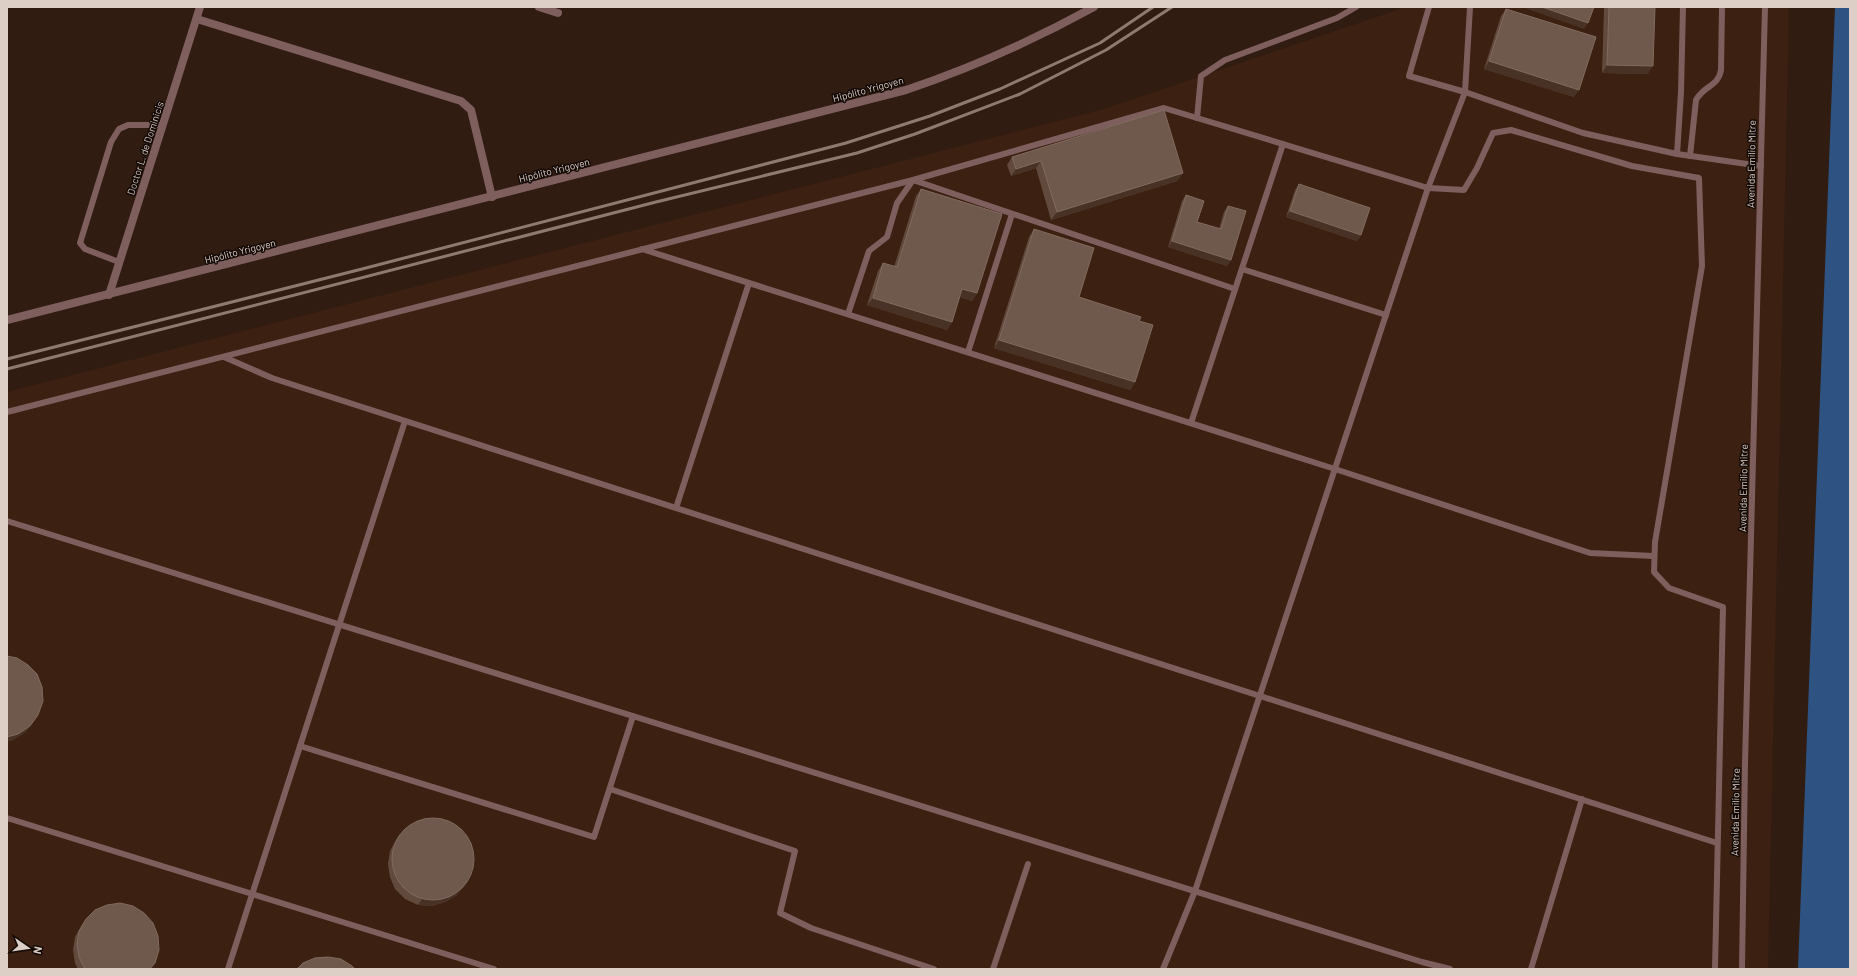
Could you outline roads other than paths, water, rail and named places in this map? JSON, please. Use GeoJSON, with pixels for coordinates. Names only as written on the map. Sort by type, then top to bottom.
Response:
{"type":"FeatureCollection","features":[{"type":"Feature","properties":{"kind":"street","name":"Doctor L. de Dominicis"},"geometry":{"type":"LineString","coordinates":[[108,295],[200,7]]}},
{"type":"Feature","properties":{"kind":"street"},"geometry":{"type":"LineString","coordinates":[[539,7],[558,13]]}},
{"type":"Feature","properties":{"kind":"street","name":"Hipólito Yrigoyen"},"geometry":{"type":"LineString","coordinates":[[7,320],[906,90],[977,64],[1054,30],[1094,7]]}},
{"type":"Feature","properties":{"kind":"street"},"geometry":{"type":"LineString","coordinates":[[197,19],[461,101],[471,110],[492,197]]}},
{"type":"Feature","properties":{"kind":"lane"},"geometry":{"type":"LineString","coordinates":[[1197,118],[1201,76],[1225,60],[1337,18],[1356,7]]}},
{"type":"Feature","properties":{"kind":"lane"},"geometry":{"type":"LineString","coordinates":[[1429,7],[1409,76],[1465,92],[1583,133],[1677,154],[1761,166]]}},
{"type":"Feature","properties":{"kind":"lane"},"geometry":{"type":"LineString","coordinates":[[1163,969],[1196,891],[1428,188],[1465,92],[1470,7]]}},
{"type":"Feature","properties":{"kind":"lane"},"geometry":{"type":"LineString","coordinates":[[1677,154],[1682,92],[1683,7]]}},
{"type":"Feature","properties":{"kind":"lane"},"geometry":{"type":"LineString","coordinates":[[1690,156],[1696,100],[1700,94],[1720,78],[1722,70],[1722,7]]}},
{"type":"Feature","properties":{"kind":"lane","name":"Avenida Emilio Mitre"},"geometry":{"type":"LineString","coordinates":[[1742,969],[1745,770],[1765,7]]}},
{"type":"Feature","properties":{"kind":"lane"},"geometry":{"type":"LineString","coordinates":[[7,412],[913,180],[1164,108],[1428,188],[1464,190],[1477,168],[1493,133],[1511,130],[1632,166],[1699,178],[1702,266],[1655,542],[1654,572],[1669,588],[1723,608],[1715,969]]}},
{"type":"Feature","properties":{"kind":"lane"},"geometry":{"type":"LineString","coordinates":[[119,262],[85,249],[80,242],[111,142],[119,129],[128,125],[163,125]]}},
{"type":"Feature","properties":{"kind":"lane"},"geometry":{"type":"LineString","coordinates":[[1192,423],[1283,144]]}},
{"type":"Feature","properties":{"kind":"lane"},"geometry":{"type":"LineString","coordinates":[[913,180],[1235,289]]}},
{"type":"Feature","properties":{"kind":"lane"},"geometry":{"type":"LineString","coordinates":[[848,314],[869,251],[887,237],[897,203],[913,180]]}},
{"type":"Feature","properties":{"kind":"lane"},"geometry":{"type":"LineString","coordinates":[[968,352],[1012,214]]}},
{"type":"Feature","properties":{"kind":"lane"},"geometry":{"type":"LineString","coordinates":[[641,249],[1192,423],[1590,552],[1654,556]]}},
{"type":"Feature","properties":{"kind":"lane"},"geometry":{"type":"LineString","coordinates":[[1242,269],[1386,315]]}},
{"type":"Feature","properties":{"kind":"lane"},"geometry":{"type":"LineString","coordinates":[[676,508],[749,283]]}},
{"type":"Feature","properties":{"kind":"lane"},"geometry":{"type":"LineString","coordinates":[[224,357],[272,378],[1717,843]]}},
{"type":"Feature","properties":{"kind":"lane"},"geometry":{"type":"LineString","coordinates":[[228,969],[405,421]]}},
{"type":"Feature","properties":{"kind":"lane"},"geometry":{"type":"LineString","coordinates":[[7,521],[1422,962],[1450,969]]}},
{"type":"Feature","properties":{"kind":"lane"},"geometry":{"type":"LineString","coordinates":[[300,746],[594,836],[634,716]]}},
{"type":"Feature","properties":{"kind":"lane"},"geometry":{"type":"LineString","coordinates":[[610,789],[795,851],[780,913],[811,928],[934,969]]}},
{"type":"Feature","properties":{"kind":"lane"},"geometry":{"type":"LineString","coordinates":[[1531,969],[1582,799]]}},
{"type":"Feature","properties":{"kind":"lane"},"geometry":{"type":"LineString","coordinates":[[7,818],[494,969]]}},
{"type":"Feature","properties":{"kind":"lane"},"geometry":{"type":"LineString","coordinates":[[994,969],[1028,864]]}},
{"type":"Feature","properties":{"kind":"lane"},"geometry":{"type":"LineString","coordinates":[[1419,969],[1422,962]]}},
{"type":"Feature","properties":{"kind":"water"},"geometry":{"type":"Polygon","coordinates":[[[1835,7],[1850,7],[1850,969],[1798,969],[1835,7]]]}},
{"type":"Feature","properties":{"kind":"railway"},"geometry":{"type":"LineString","coordinates":[[7,359],[362,269],[846,143],[930,116],[1000,89],[1100,43],[1153,7]]}},
{"type":"Feature","properties":{"kind":"railway"},"geometry":{"type":"LineString","coordinates":[[7,369],[656,202],[857,153],[915,134],[1020,94],[1106,50],[1172,7]]}}]}
